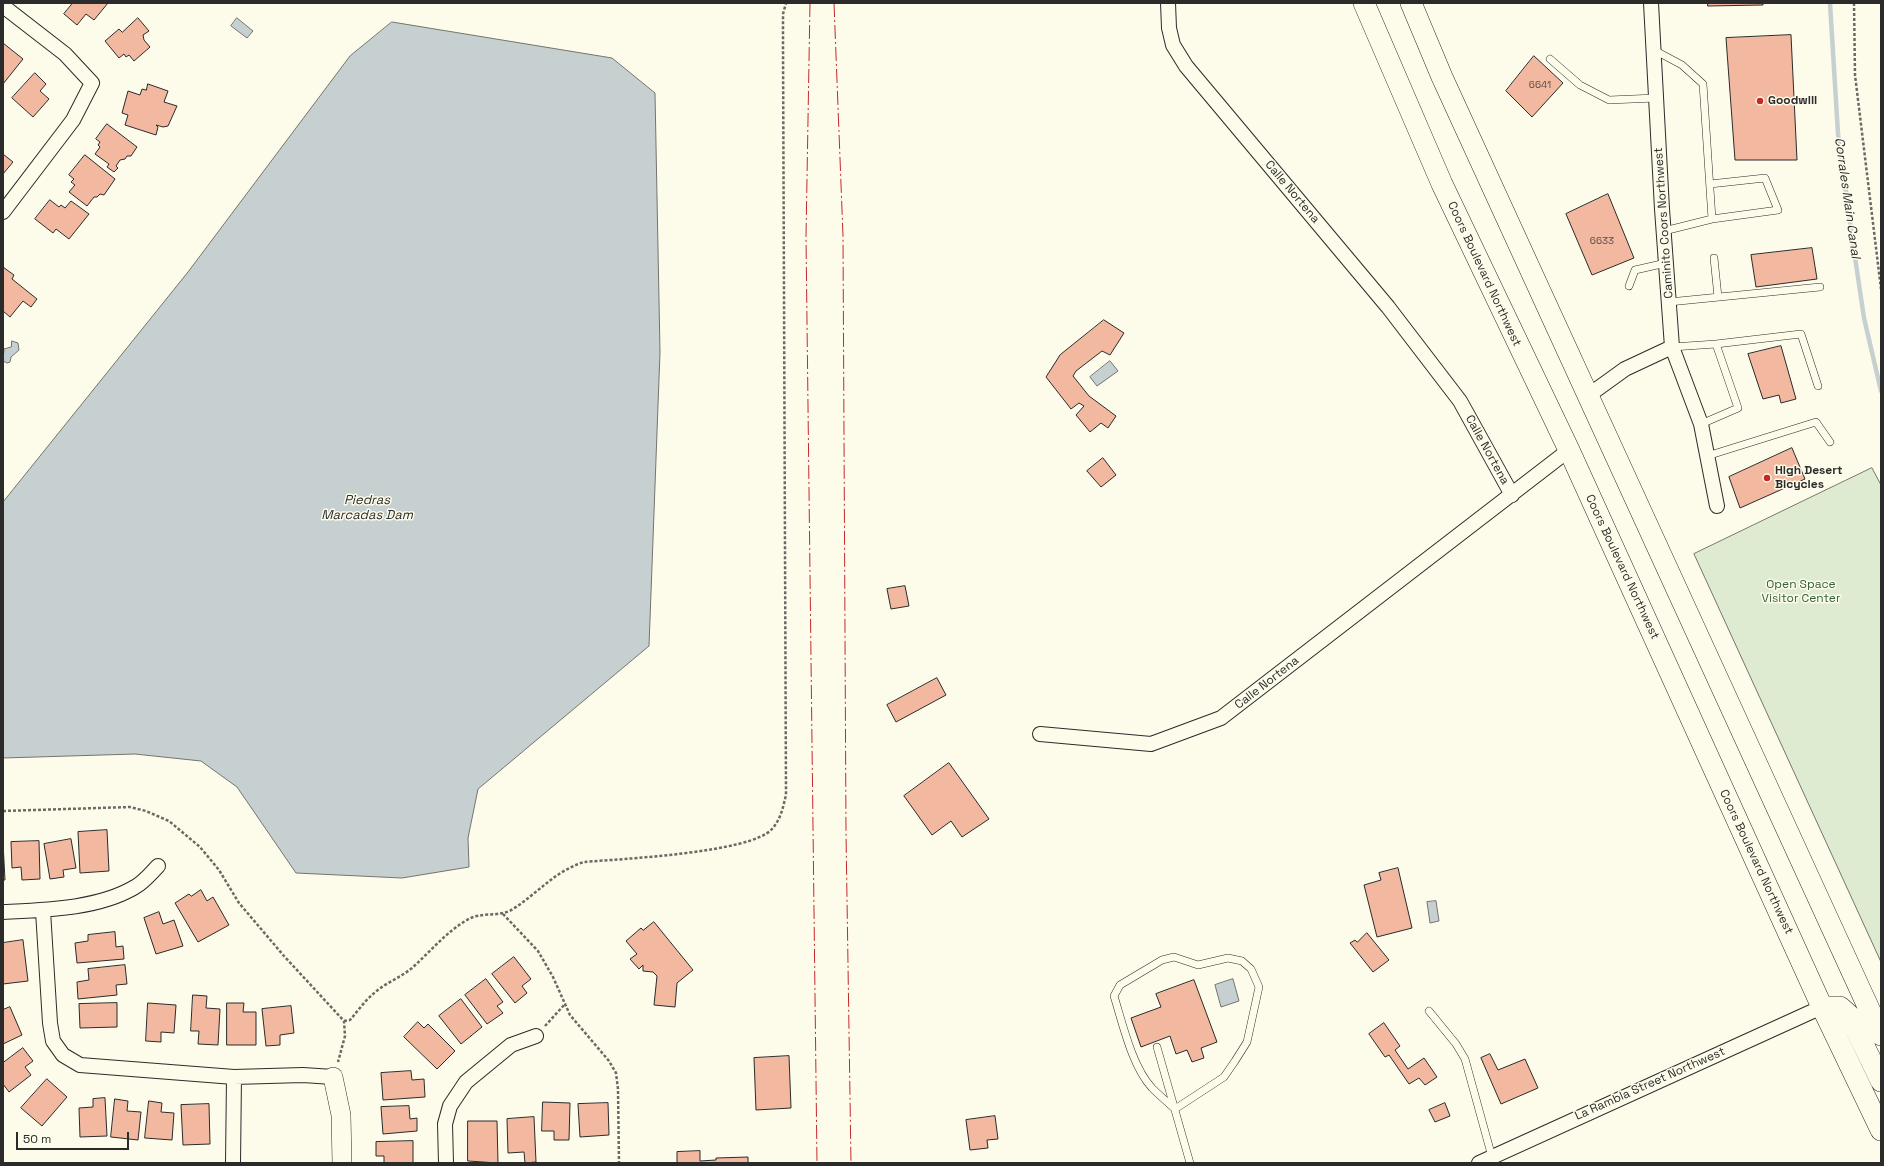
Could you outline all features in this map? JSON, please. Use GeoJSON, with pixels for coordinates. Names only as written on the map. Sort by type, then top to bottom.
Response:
{"type":"FeatureCollection","features":[{"type":"Feature","properties":{"kind":"main road","name":"Coors Boulevard Northwest"},"geometry":{"type":"LineString","coordinates":[[1364,3],[1442,184],[1569,450],[1822,1007],[1881,1130]]}},
{"type":"Feature","properties":{"kind":"main road"},"geometry":{"type":"LineString","coordinates":[[1411,3],[1442,77],[1881,1035]]}},
{"type":"Feature","properties":{"kind":"main road"},"geometry":{"type":"LineString","coordinates":[[1822,1007],[1840,1007],[1849,1015],[1881,1081]]}},
{"type":"Feature","properties":{"kind":"street","name":"Calle Nortena"},"geometry":{"type":"LineString","coordinates":[[1040,734],[1151,744],[1221,718],[1512,495],[1460,401],[1393,313],[1186,66],[1173,45],[1169,28],[1168,3]]}},
{"type":"Feature","properties":{"kind":"street","name":"Caminito Coors Northwest"},"geometry":{"type":"LineString","coordinates":[[1651,3],[1672,347],[1701,424],[1717,506]]}},
{"type":"Feature","properties":{"kind":"street"},"geometry":{"type":"LineString","coordinates":[[3,6],[65,54],[92,83],[73,120],[3,212]]}},
{"type":"Feature","properties":{"kind":"street"},"geometry":{"type":"LineString","coordinates":[[1589,395],[1625,369],[1672,347]]}},
{"type":"Feature","properties":{"kind":"street"},"geometry":{"type":"LineString","coordinates":[[1512,495],[1569,450]]}},
{"type":"Feature","properties":{"kind":"street"},"geometry":{"type":"LineString","coordinates":[[3,912],[43,910],[111,899],[137,886],[158,866]]}},
{"type":"Feature","properties":{"kind":"street"},"geometry":{"type":"LineString","coordinates":[[43,910],[50,1023],[53,1041],[63,1055],[80,1065],[234,1077],[303,1075],[333,1077],[341,1115],[342,1163]]}},
{"type":"Feature","properties":{"kind":"street","name":"La Rambla Street Northwest"},"geometry":{"type":"LineString","coordinates":[[1479,1163],[1822,1007]]}},
{"type":"Feature","properties":{"kind":"street"},"geometry":{"type":"LineString","coordinates":[[446,1163],[446,1124],[450,1106],[466,1082],[511,1045],[536,1036]]}},
{"type":"Feature","properties":{"kind":"street"},"geometry":{"type":"LineString","coordinates":[[233,1163],[234,1077]]}},
{"type":"Feature","properties":{"kind":"lane"},"geometry":{"type":"LineString","coordinates":[[1654,50],[1682,65],[1703,84],[1712,219]]}},
{"type":"Feature","properties":{"kind":"lane"},"geometry":{"type":"LineString","coordinates":[[1550,59],[1580,84],[1609,100],[1656,98]]}},
{"type":"Feature","properties":{"kind":"lane"},"geometry":{"type":"LineString","coordinates":[[1664,231],[1712,219],[1778,210],[1765,178],[1710,184]]}},
{"type":"Feature","properties":{"kind":"lane"},"geometry":{"type":"LineString","coordinates":[[1714,258],[1718,297]]}},
{"type":"Feature","properties":{"kind":"lane"},"geometry":{"type":"LineString","coordinates":[[1629,286],[1635,270],[1666,263]]}},
{"type":"Feature","properties":{"kind":"lane"},"geometry":{"type":"LineString","coordinates":[[1669,302],[1820,287]]}},
{"type":"Feature","properties":{"kind":"lane"},"geometry":{"type":"LineString","coordinates":[[1672,347],[1716,344],[1801,334],[1818,386]]}},
{"type":"Feature","properties":{"kind":"lane"},"geometry":{"type":"LineString","coordinates":[[1701,424],[1738,408],[1716,344]]}},
{"type":"Feature","properties":{"kind":"lane"},"geometry":{"type":"LineString","coordinates":[[1707,456],[1816,422],[1830,442]]}},
{"type":"Feature","properties":{"kind":"lane"},"geometry":{"type":"LineString","coordinates":[[1174,957],[1198,965],[1228,958],[1242,961],[1251,969],[1259,987],[1247,1042],[1224,1077],[1175,1109],[1152,1087],[1142,1074],[1134,1056],[1114,996],[1120,985],[1162,960],[1174,957]]}},
{"type":"Feature","properties":{"kind":"lane"},"geometry":{"type":"LineString","coordinates":[[1429,1010],[1456,1044],[1465,1059],[1492,1157]]}},
{"type":"Feature","properties":{"kind":"lane"},"geometry":{"type":"LineString","coordinates":[[1157,1047],[1190,1163]]}},
{"type":"Feature","properties":{"kind":"path"},"geometry":{"type":"LineString","coordinates":[[344,1021],[350,1020],[372,994],[404,974],[453,930],[468,919],[487,914],[503,914],[513,908],[556,874],[569,867],[584,862],[698,851],[731,846],[758,838],[772,829],[781,814],[786,795],[783,14],[786,3]]}},
{"type":"Feature","properties":{"kind":"path"},"geometry":{"type":"LineString","coordinates":[[1854,3],[1855,75],[1881,289]]}},
{"type":"Feature","properties":{"kind":"path"},"geometry":{"type":"LineString","coordinates":[[3,811],[130,807],[146,811],[169,821],[200,847],[219,870],[239,903],[284,956],[344,1021],[345,1036],[333,1077]]}},
{"type":"Feature","properties":{"kind":"path"},"geometry":{"type":"LineString","coordinates":[[503,914],[538,951],[554,977],[570,1015],[609,1061],[616,1073],[618,1089],[619,1163]]}},
{"type":"Feature","properties":{"kind":"path"},"geometry":{"type":"LineString","coordinates":[[536,1036],[565,1004]]}},
{"type":"Feature","properties":{"kind":"green space","name":"Open Space Visitor Center"},"geometry":{"type":"Polygon","coordinates":[[[1872,468],[1881,485],[1881,962],[1694,554],[1872,468]]]}},
{"type":"Feature","properties":{"kind":"water"},"geometry":{"type":"Polygon","coordinates":[[[237,18],[253,31],[247,38],[231,26],[237,18]]]}},
{"type":"Feature","properties":{"kind":"water","name":"Piedras Marcadas Dam"},"geometry":{"type":"Polygon","coordinates":[[[392,22],[612,58],[655,93],[660,352],[649,646],[478,789],[468,838],[469,867],[402,878],[296,873],[237,787],[201,761],[135,754],[3,758],[3,502],[188,272],[350,56],[392,22]]]}},
{"type":"Feature","properties":{"kind":"water"},"geometry":{"type":"Polygon","coordinates":[[[12,341],[18,343],[19,350],[11,357],[10,362],[7,363],[3,361],[4,349],[11,347],[12,341]]]}},
{"type":"Feature","properties":{"kind":"water"},"geometry":{"type":"Polygon","coordinates":[[[1110,361],[1118,371],[1097,386],[1090,377],[1110,361]]]}},
{"type":"Feature","properties":{"kind":"water"},"geometry":{"type":"Polygon","coordinates":[[[1436,901],[1439,921],[1430,923],[1427,902],[1436,901]]]}},
{"type":"Feature","properties":{"kind":"water"},"geometry":{"type":"Polygon","coordinates":[[[1233,979],[1239,1001],[1221,1007],[1215,985],[1233,979]]]}},
{"type":"Feature","properties":{"kind":"building"},"geometry":{"type":"Polygon","coordinates":[[[73,3],[108,3],[94,20],[86,14],[77,25],[64,14],[73,3]]]}},
{"type":"Feature","properties":{"kind":"building"},"geometry":{"type":"Polygon","coordinates":[[[1708,3],[1763,3],[1763,5],[1708,6],[1708,3]]]}},
{"type":"Feature","properties":{"kind":"building"},"geometry":{"type":"Polygon","coordinates":[[[138,18],[149,31],[143,35],[144,40],[150,47],[134,61],[129,55],[126,57],[124,54],[119,58],[105,41],[119,29],[122,32],[138,18]]]}},
{"type":"Feature","properties":{"kind":"building"},"geometry":{"type":"Polygon","coordinates":[[[1791,35],[1797,160],[1735,160],[1726,38],[1791,35]]]}},
{"type":"Feature","properties":{"kind":"building"},"geometry":{"type":"Polygon","coordinates":[[[3,43],[23,59],[3,84],[3,43]]]}},
{"type":"Feature","properties":{"kind":"building"},"geometry":{"type":"Polygon","coordinates":[[[1534,56],[1563,83],[1532,117],[1506,91],[1534,56]]]}},
{"type":"Feature","properties":{"kind":"building"},"geometry":{"type":"Polygon","coordinates":[[[35,73],[46,84],[40,91],[49,99],[33,117],[12,98],[35,73]]]}},
{"type":"Feature","properties":{"kind":"building"},"geometry":{"type":"Polygon","coordinates":[[[148,84],[168,91],[164,102],[177,106],[168,126],[163,127],[156,125],[158,127],[156,135],[125,125],[128,115],[122,113],[128,91],[140,95],[142,89],[146,90],[148,84]]]}},
{"type":"Feature","properties":{"kind":"building"},"geometry":{"type":"Polygon","coordinates":[[[107,124],[137,147],[131,156],[127,156],[125,159],[120,160],[116,166],[118,168],[114,172],[107,167],[109,164],[95,154],[100,147],[98,145],[100,142],[96,139],[107,124]]]}},
{"type":"Feature","properties":{"kind":"building"},"geometry":{"type":"Polygon","coordinates":[[[3,154],[13,162],[3,174],[3,154]]]}},
{"type":"Feature","properties":{"kind":"building"},"geometry":{"type":"Polygon","coordinates":[[[85,155],[115,179],[104,195],[100,194],[97,197],[94,197],[87,206],[69,192],[75,185],[71,182],[74,179],[69,175],[85,155]]]}},
{"type":"Feature","properties":{"kind":"building"},"geometry":{"type":"Polygon","coordinates":[[[1608,194],[1634,258],[1592,275],[1566,214],[1608,194]]]}},
{"type":"Feature","properties":{"kind":"building"},"geometry":{"type":"Polygon","coordinates":[[[50,200],[59,207],[61,205],[65,208],[71,201],[89,214],[69,239],[56,229],[53,233],[35,219],[50,200]]]}},
{"type":"Feature","properties":{"kind":"building"},"geometry":{"type":"Polygon","coordinates":[[[1812,248],[1817,279],[1756,287],[1751,255],[1812,248]]]}},
{"type":"Feature","properties":{"kind":"building"},"geometry":{"type":"Polygon","coordinates":[[[3,267],[14,275],[12,279],[37,299],[31,307],[23,301],[10,317],[3,311],[3,267]]]}},
{"type":"Feature","properties":{"kind":"building"},"geometry":{"type":"Polygon","coordinates":[[[1104,320],[1124,333],[1110,355],[1102,351],[1076,371],[1073,376],[1089,396],[1116,416],[1108,428],[1101,423],[1090,432],[1076,415],[1084,406],[1079,403],[1071,409],[1046,377],[1060,355],[1104,320]]]}},
{"type":"Feature","properties":{"kind":"building"},"geometry":{"type":"Polygon","coordinates":[[[1781,346],[1796,399],[1781,403],[1779,395],[1763,399],[1748,354],[1781,346]]]}},
{"type":"Feature","properties":{"kind":"building","name":"High Desert Bicycles"},"geometry":{"type":"Polygon","coordinates":[[[1792,448],[1805,479],[1740,508],[1729,477],[1792,448]]]}},
{"type":"Feature","properties":{"kind":"building"},"geometry":{"type":"Polygon","coordinates":[[[1103,458],[1116,475],[1101,487],[1087,471],[1103,458]]]}},
{"type":"Feature","properties":{"kind":"building"},"geometry":{"type":"Polygon","coordinates":[[[905,586],[909,606],[891,609],[887,589],[905,586]]]}},
{"type":"Feature","properties":{"kind":"building"},"geometry":{"type":"Polygon","coordinates":[[[937,678],[946,695],[896,722],[887,705],[937,678]]]}},
{"type":"Feature","properties":{"kind":"building"},"geometry":{"type":"Polygon","coordinates":[[[949,763],[989,819],[962,837],[951,821],[932,835],[904,796],[949,763]]]}},
{"type":"Feature","properties":{"kind":"building"},"geometry":{"type":"Polygon","coordinates":[[[107,830],[109,871],[80,873],[78,832],[107,830]]]}},
{"type":"Feature","properties":{"kind":"building"},"geometry":{"type":"Polygon","coordinates":[[[71,839],[76,868],[63,870],[64,877],[50,879],[44,844],[71,839]]]}},
{"type":"Feature","properties":{"kind":"building"},"geometry":{"type":"Polygon","coordinates":[[[39,841],[40,879],[22,880],[21,867],[12,868],[11,842],[39,841]]]}},
{"type":"Feature","properties":{"kind":"building"},"geometry":{"type":"Polygon","coordinates":[[[3,843],[5,880],[3,880],[3,843]]]}},
{"type":"Feature","properties":{"kind":"building"},"geometry":{"type":"Polygon","coordinates":[[[1398,868],[1412,928],[1377,937],[1364,885],[1381,880],[1379,873],[1398,868]]]}},
{"type":"Feature","properties":{"kind":"building"},"geometry":{"type":"Polygon","coordinates":[[[201,890],[207,901],[213,897],[229,925],[198,942],[175,903],[189,894],[191,896],[201,890]]]}},
{"type":"Feature","properties":{"kind":"building"},"geometry":{"type":"Polygon","coordinates":[[[159,912],[163,924],[174,920],[183,946],[156,954],[144,918],[159,912]]]}},
{"type":"Feature","properties":{"kind":"building"},"geometry":{"type":"Polygon","coordinates":[[[654,922],[693,970],[677,983],[675,1007],[654,1005],[657,976],[653,972],[643,971],[643,965],[639,969],[630,959],[637,954],[626,941],[641,928],[643,930],[654,922]]]}},
{"type":"Feature","properties":{"kind":"building"},"geometry":{"type":"Polygon","coordinates":[[[115,932],[116,947],[123,946],[124,959],[77,963],[75,943],[88,941],[88,935],[115,932]]]}},
{"type":"Feature","properties":{"kind":"building"},"geometry":{"type":"Polygon","coordinates":[[[1367,933],[1389,960],[1373,972],[1350,943],[1355,940],[1357,942],[1367,933]]]}},
{"type":"Feature","properties":{"kind":"building"},"geometry":{"type":"Polygon","coordinates":[[[23,940],[28,981],[3,984],[3,943],[23,940]]]}},
{"type":"Feature","properties":{"kind":"building"},"geometry":{"type":"Polygon","coordinates":[[[514,957],[531,979],[522,986],[527,993],[515,1003],[492,974],[514,957]]]}},
{"type":"Feature","properties":{"kind":"building"},"geometry":{"type":"Polygon","coordinates":[[[125,965],[127,984],[116,985],[117,995],[78,999],[77,982],[89,980],[88,969],[125,965]]]}},
{"type":"Feature","properties":{"kind":"building"},"geometry":{"type":"Polygon","coordinates":[[[486,979],[503,1002],[497,1006],[503,1013],[487,1024],[465,995],[486,979]]]}},
{"type":"Feature","properties":{"kind":"building"},"geometry":{"type":"Polygon","coordinates":[[[1194,980],[1217,1042],[1201,1048],[1204,1058],[1192,1062],[1187,1050],[1176,1054],[1170,1036],[1141,1047],[1131,1018],[1161,1007],[1156,994],[1194,980]]]}},
{"type":"Feature","properties":{"kind":"building"},"geometry":{"type":"Polygon","coordinates":[[[193,995],[207,996],[206,1008],[220,1009],[218,1045],[198,1044],[199,1031],[191,1031],[193,995]]]}},
{"type":"Feature","properties":{"kind":"building"},"geometry":{"type":"Polygon","coordinates":[[[461,999],[482,1027],[461,1044],[439,1016],[461,999]]]}},
{"type":"Feature","properties":{"kind":"building"},"geometry":{"type":"Polygon","coordinates":[[[117,1003],[117,1027],[80,1028],[79,1004],[117,1003]]]}},
{"type":"Feature","properties":{"kind":"building"},"geometry":{"type":"Polygon","coordinates":[[[148,1003],[176,1005],[174,1033],[161,1032],[161,1042],[146,1041],[148,1003]]]}},
{"type":"Feature","properties":{"kind":"building"},"geometry":{"type":"Polygon","coordinates":[[[227,1003],[244,1003],[243,1012],[256,1012],[256,1045],[227,1045],[227,1003]]]}},
{"type":"Feature","properties":{"kind":"building"},"geometry":{"type":"Polygon","coordinates":[[[291,1006],[294,1033],[280,1035],[280,1045],[266,1046],[262,1009],[291,1006]]]}},
{"type":"Feature","properties":{"kind":"building"},"geometry":{"type":"Polygon","coordinates":[[[10,1007],[22,1035],[3,1044],[3,1010],[10,1007]]]}},
{"type":"Feature","properties":{"kind":"building"},"geometry":{"type":"Polygon","coordinates":[[[418,1022],[424,1028],[428,1024],[455,1051],[437,1069],[404,1037],[418,1022]]]}},
{"type":"Feature","properties":{"kind":"building"},"geometry":{"type":"Polygon","coordinates":[[[1384,1023],[1400,1046],[1395,1050],[1408,1069],[1424,1058],[1437,1077],[1425,1085],[1419,1078],[1409,1084],[1389,1055],[1385,1057],[1369,1034],[1384,1023]]]}},
{"type":"Feature","properties":{"kind":"building"},"geometry":{"type":"Polygon","coordinates":[[[23,1048],[33,1061],[25,1067],[31,1075],[9,1092],[3,1084],[3,1063],[23,1048]]]}},
{"type":"Feature","properties":{"kind":"building"},"geometry":{"type":"Polygon","coordinates":[[[1490,1054],[1498,1070],[1525,1059],[1538,1088],[1501,1104],[1481,1058],[1490,1054]]]}},
{"type":"Feature","properties":{"kind":"building"},"geometry":{"type":"Polygon","coordinates":[[[789,1056],[791,1108],[756,1110],[754,1058],[789,1056]]]}},
{"type":"Feature","properties":{"kind":"building"},"geometry":{"type":"Polygon","coordinates":[[[411,1071],[412,1080],[424,1079],[425,1097],[383,1100],[381,1073],[411,1071]]]}},
{"type":"Feature","properties":{"kind":"building"},"geometry":{"type":"Polygon","coordinates":[[[47,1079],[67,1097],[42,1126],[21,1108],[47,1079]]]}},
{"type":"Feature","properties":{"kind":"building"},"geometry":{"type":"Polygon","coordinates":[[[105,1098],[107,1136],[80,1137],[79,1108],[93,1107],[93,1099],[105,1098]]]}},
{"type":"Feature","properties":{"kind":"building"},"geometry":{"type":"Polygon","coordinates":[[[115,1099],[128,1101],[127,1111],[141,1112],[138,1140],[111,1137],[115,1099]]]}},
{"type":"Feature","properties":{"kind":"building"},"geometry":{"type":"Polygon","coordinates":[[[149,1101],[162,1103],[161,1112],[174,1113],[172,1140],[145,1138],[149,1101]]]}},
{"type":"Feature","properties":{"kind":"building"},"geometry":{"type":"Polygon","coordinates":[[[543,1102],[570,1103],[569,1140],[554,1140],[554,1131],[542,1131],[543,1102]]]}},
{"type":"Feature","properties":{"kind":"building"},"geometry":{"type":"Polygon","coordinates":[[[608,1103],[609,1135],[580,1137],[578,1104],[608,1103]]]}},
{"type":"Feature","properties":{"kind":"building"},"geometry":{"type":"Polygon","coordinates":[[[1445,1103],[1450,1116],[1435,1122],[1429,1110],[1445,1103]]]}},
{"type":"Feature","properties":{"kind":"building"},"geometry":{"type":"Polygon","coordinates":[[[209,1104],[210,1144],[183,1145],[181,1105],[209,1104]]]}},
{"type":"Feature","properties":{"kind":"building"},"geometry":{"type":"Polygon","coordinates":[[[409,1106],[410,1119],[417,1118],[417,1131],[383,1134],[381,1107],[409,1106]]]}},
{"type":"Feature","properties":{"kind":"building"},"geometry":{"type":"Polygon","coordinates":[[[995,1116],[998,1139],[987,1140],[988,1148],[970,1150],[966,1120],[995,1116]]]}},
{"type":"Feature","properties":{"kind":"building"},"geometry":{"type":"Polygon","coordinates":[[[534,1117],[536,1162],[525,1163],[524,1152],[508,1153],[507,1119],[534,1117]]]}},
{"type":"Feature","properties":{"kind":"building"},"geometry":{"type":"Polygon","coordinates":[[[468,1121],[497,1121],[498,1163],[468,1161],[468,1121]]]}},
{"type":"Feature","properties":{"kind":"building"},"geometry":{"type":"Polygon","coordinates":[[[413,1141],[413,1163],[384,1163],[384,1156],[376,1156],[376,1142],[413,1141]]]}},
{"type":"Feature","properties":{"kind":"building"},"geometry":{"type":"Polygon","coordinates":[[[700,1151],[700,1161],[716,1160],[716,1158],[748,1157],[748,1163],[677,1163],[677,1152],[700,1151]]]}},
{"type":"Feature","properties":{"kind":"waterway","name":"Corrales Main Canal"},"geometry":{"type":"LineString","coordinates":[[1830,3],[1838,134],[1864,318],[1881,391]]}},
{"type":"Feature","properties":{"kind":"power"},"geometry":{"type":"LineString","coordinates":[[810,3],[806,237],[817,1163]]}},
{"type":"Feature","properties":{"kind":"power"},"geometry":{"type":"LineString","coordinates":[[834,3],[843,236],[846,832],[851,1163]]}},
{"type":"Feature","properties":{"kind":"place","name":"Goodwill"},"geometry":{"type":"Point","coordinates":[1760,101]}},
{"type":"Feature","properties":{"kind":"place","name":"High Desert Bicycles"},"geometry":{"type":"Point","coordinates":[1767,478]}}]}
